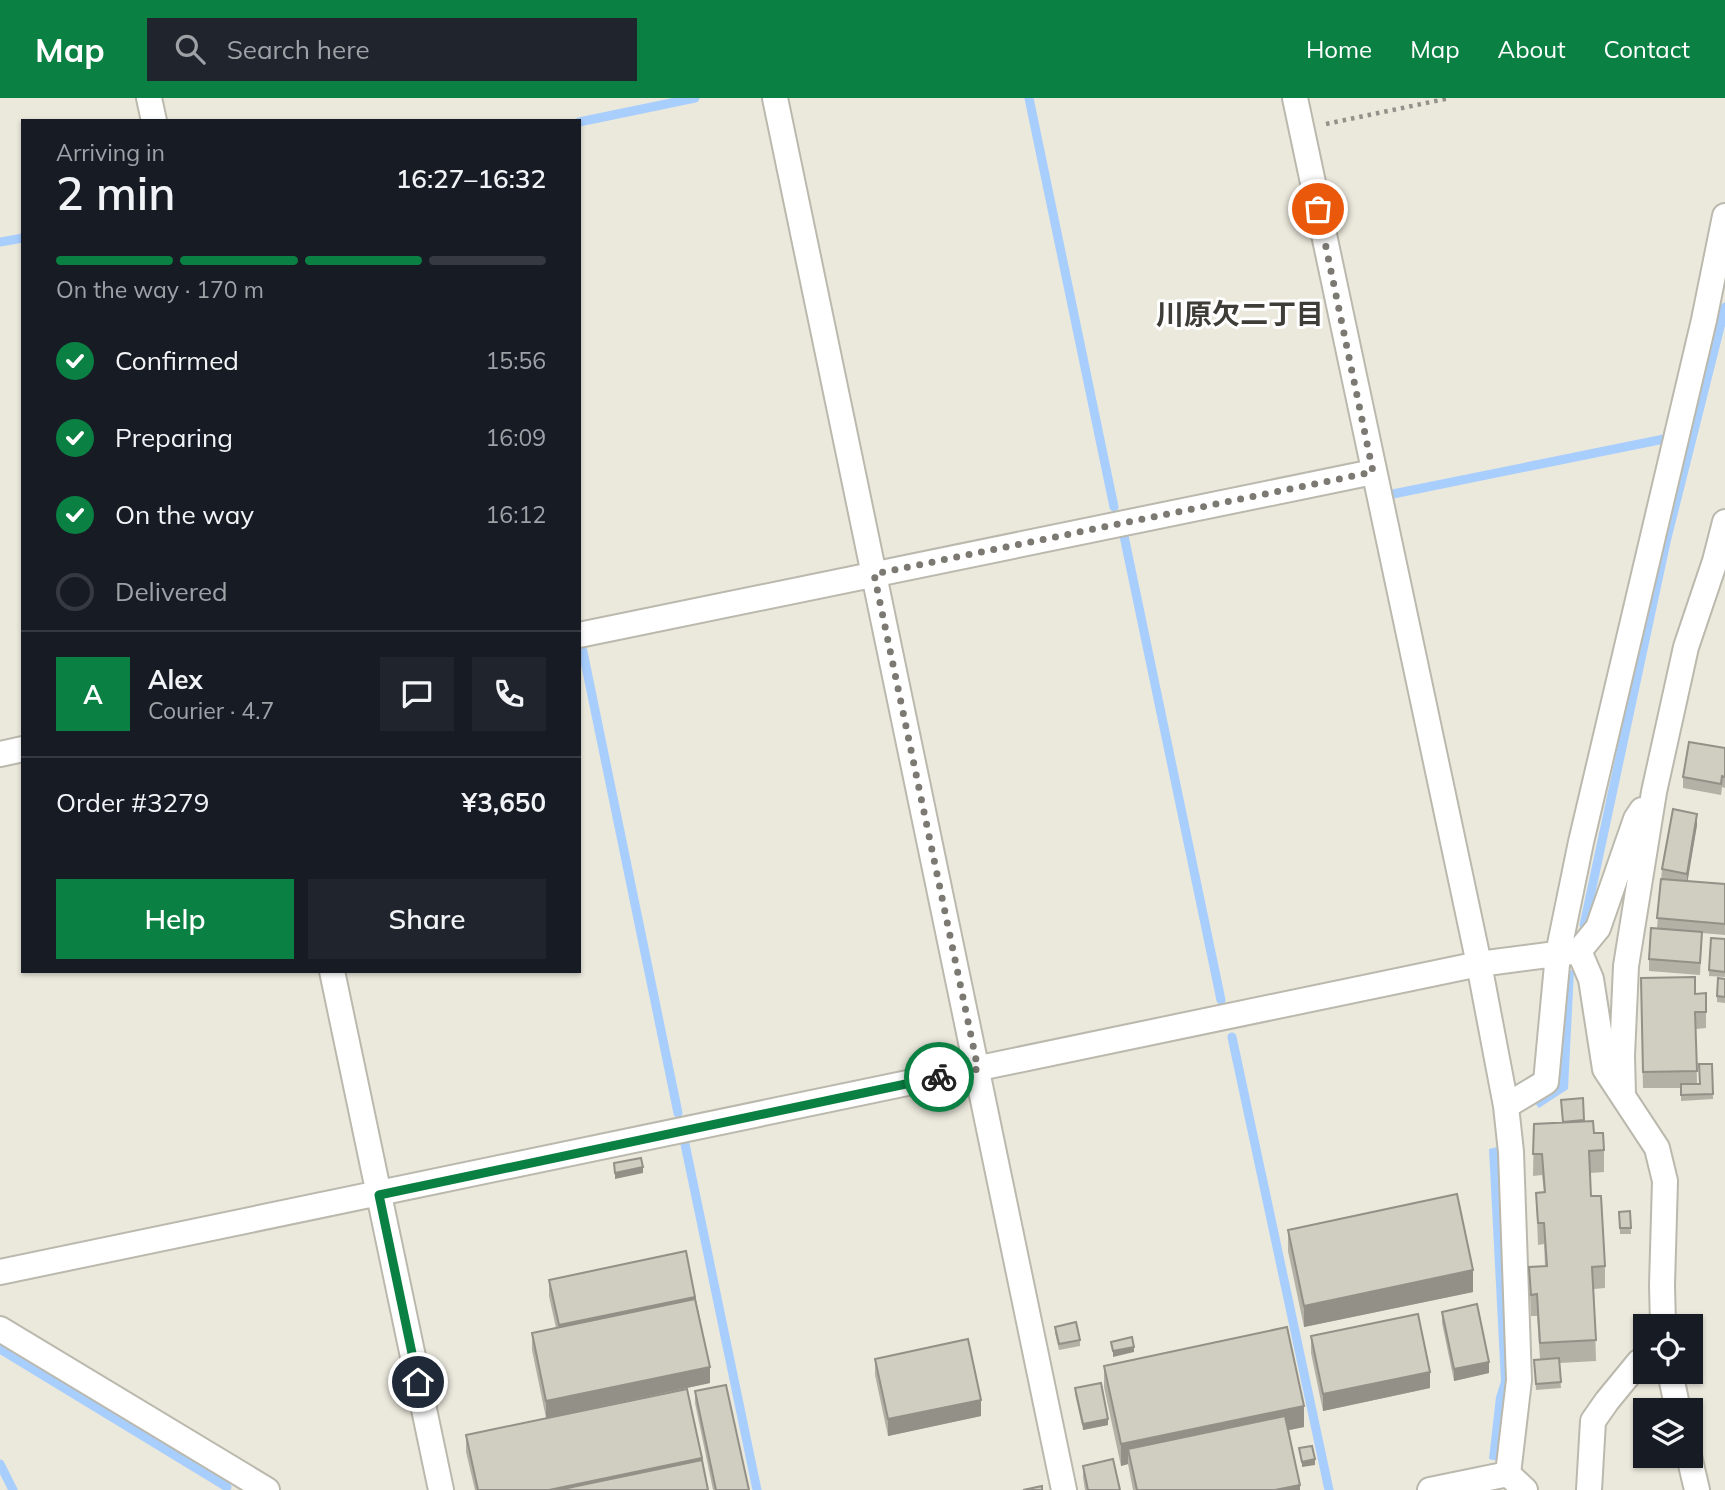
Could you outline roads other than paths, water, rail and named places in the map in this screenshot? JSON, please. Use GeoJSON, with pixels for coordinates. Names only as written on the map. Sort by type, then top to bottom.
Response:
{"type":"FeatureCollection","features":[{"type":"Feature","properties":{"kind":"street"},"geometry":{"type":"LineString","coordinates":[[149,98],[154,119]]}},
{"type":"Feature","properties":{"kind":"street"},"geometry":{"type":"LineString","coordinates":[[775,98],[1064,1490]]}},
{"type":"Feature","properties":{"kind":"street"},"geometry":{"type":"LineString","coordinates":[[1295,98],[1479,964],[1506,1106],[1511,1153],[1519,1380],[1514,1483],[1430,1490]]}},
{"type":"Feature","properties":{"kind":"street"},"geometry":{"type":"LineString","coordinates":[[1506,1106],[1546,1082],[1614,693],[1704,320],[1725,216]]}},
{"type":"Feature","properties":{"kind":"street"},"geometry":{"type":"LineString","coordinates":[[581,635],[1373,472]]}},
{"type":"Feature","properties":{"kind":"street"},"geometry":{"type":"LineString","coordinates":[[1623,1095],[1626,966],[1654,792],[1686,647],[1725,522]]}},
{"type":"Feature","properties":{"kind":"street"},"geometry":{"type":"LineString","coordinates":[[0,754],[21,750]]}},
{"type":"Feature","properties":{"kind":"street"},"geometry":{"type":"LineString","coordinates":[[0,1272],[1479,964],[1568,953],[1598,928],[1636,819],[1654,792]]}},
{"type":"Feature","properties":{"kind":"street"},"geometry":{"type":"LineString","coordinates":[[1568,953],[1591,979],[1605,1069],[1657,1148],[1665,1181],[1662,1314]]}},
{"type":"Feature","properties":{"kind":"street"},"geometry":{"type":"LineString","coordinates":[[332,973],[440,1490]]}},
{"type":"Feature","properties":{"kind":"street"},"geometry":{"type":"LineString","coordinates":[[0,1329],[262,1489]]}},
{"type":"Feature","properties":{"kind":"street"},"geometry":{"type":"LineString","coordinates":[[1589,1490],[1593,1421],[1633,1369]]}},
{"type":"Feature","properties":{"kind":"street"},"geometry":{"type":"LineString","coordinates":[[1692,1468],[1697,1490]]}},
{"type":"Feature","properties":{"kind":"water"},"geometry":{"type":"Polygon","coordinates":[[[1574,970],[1568,1089],[1539,1108],[1534,1102],[1566,971],[1574,970]]]}},
{"type":"Feature","properties":{"kind":"water"},"geometry":{"type":"Polygon","coordinates":[[[1501,1146],[1511,1383],[1499,1461],[1489,1459],[1496,1397],[1501,1381],[1489,1149],[1501,1146]]]}},
{"type":"Feature","properties":{"kind":"waterway"},"geometry":{"type":"LineString","coordinates":[[581,122],[695,98]]}},
{"type":"Feature","properties":{"kind":"waterway"},"geometry":{"type":"LineString","coordinates":[[1029,98],[1114,507]]}},
{"type":"Feature","properties":{"kind":"waterway"},"geometry":{"type":"LineString","coordinates":[[0,242],[21,238]]}},
{"type":"Feature","properties":{"kind":"waterway"},"geometry":{"type":"LineString","coordinates":[[1584,925],[1666,542],[1725,307]]}},
{"type":"Feature","properties":{"kind":"waterway"},"geometry":{"type":"LineString","coordinates":[[1388,495],[1664,439]]}},
{"type":"Feature","properties":{"kind":"waterway"},"geometry":{"type":"LineString","coordinates":[[1124,536],[1221,1000]]}},
{"type":"Feature","properties":{"kind":"waterway"},"geometry":{"type":"LineString","coordinates":[[582,647],[678,1113]]}},
{"type":"Feature","properties":{"kind":"waterway"},"geometry":{"type":"LineString","coordinates":[[1232,1037],[1329,1490]]}},
{"type":"Feature","properties":{"kind":"waterway"},"geometry":{"type":"LineString","coordinates":[[685,1144],[757,1490]]}},
{"type":"Feature","properties":{"kind":"waterway"},"geometry":{"type":"LineString","coordinates":[[0,1349],[227,1487]]}},
{"type":"Feature","properties":{"kind":"waterway"},"geometry":{"type":"LineString","coordinates":[[0,1464],[13,1490]]}},
{"type":"Feature","properties":{"kind":"district","name":"川原欠二丁目"},"geometry":{"type":"Point","coordinates":[1240,313]}}]}
